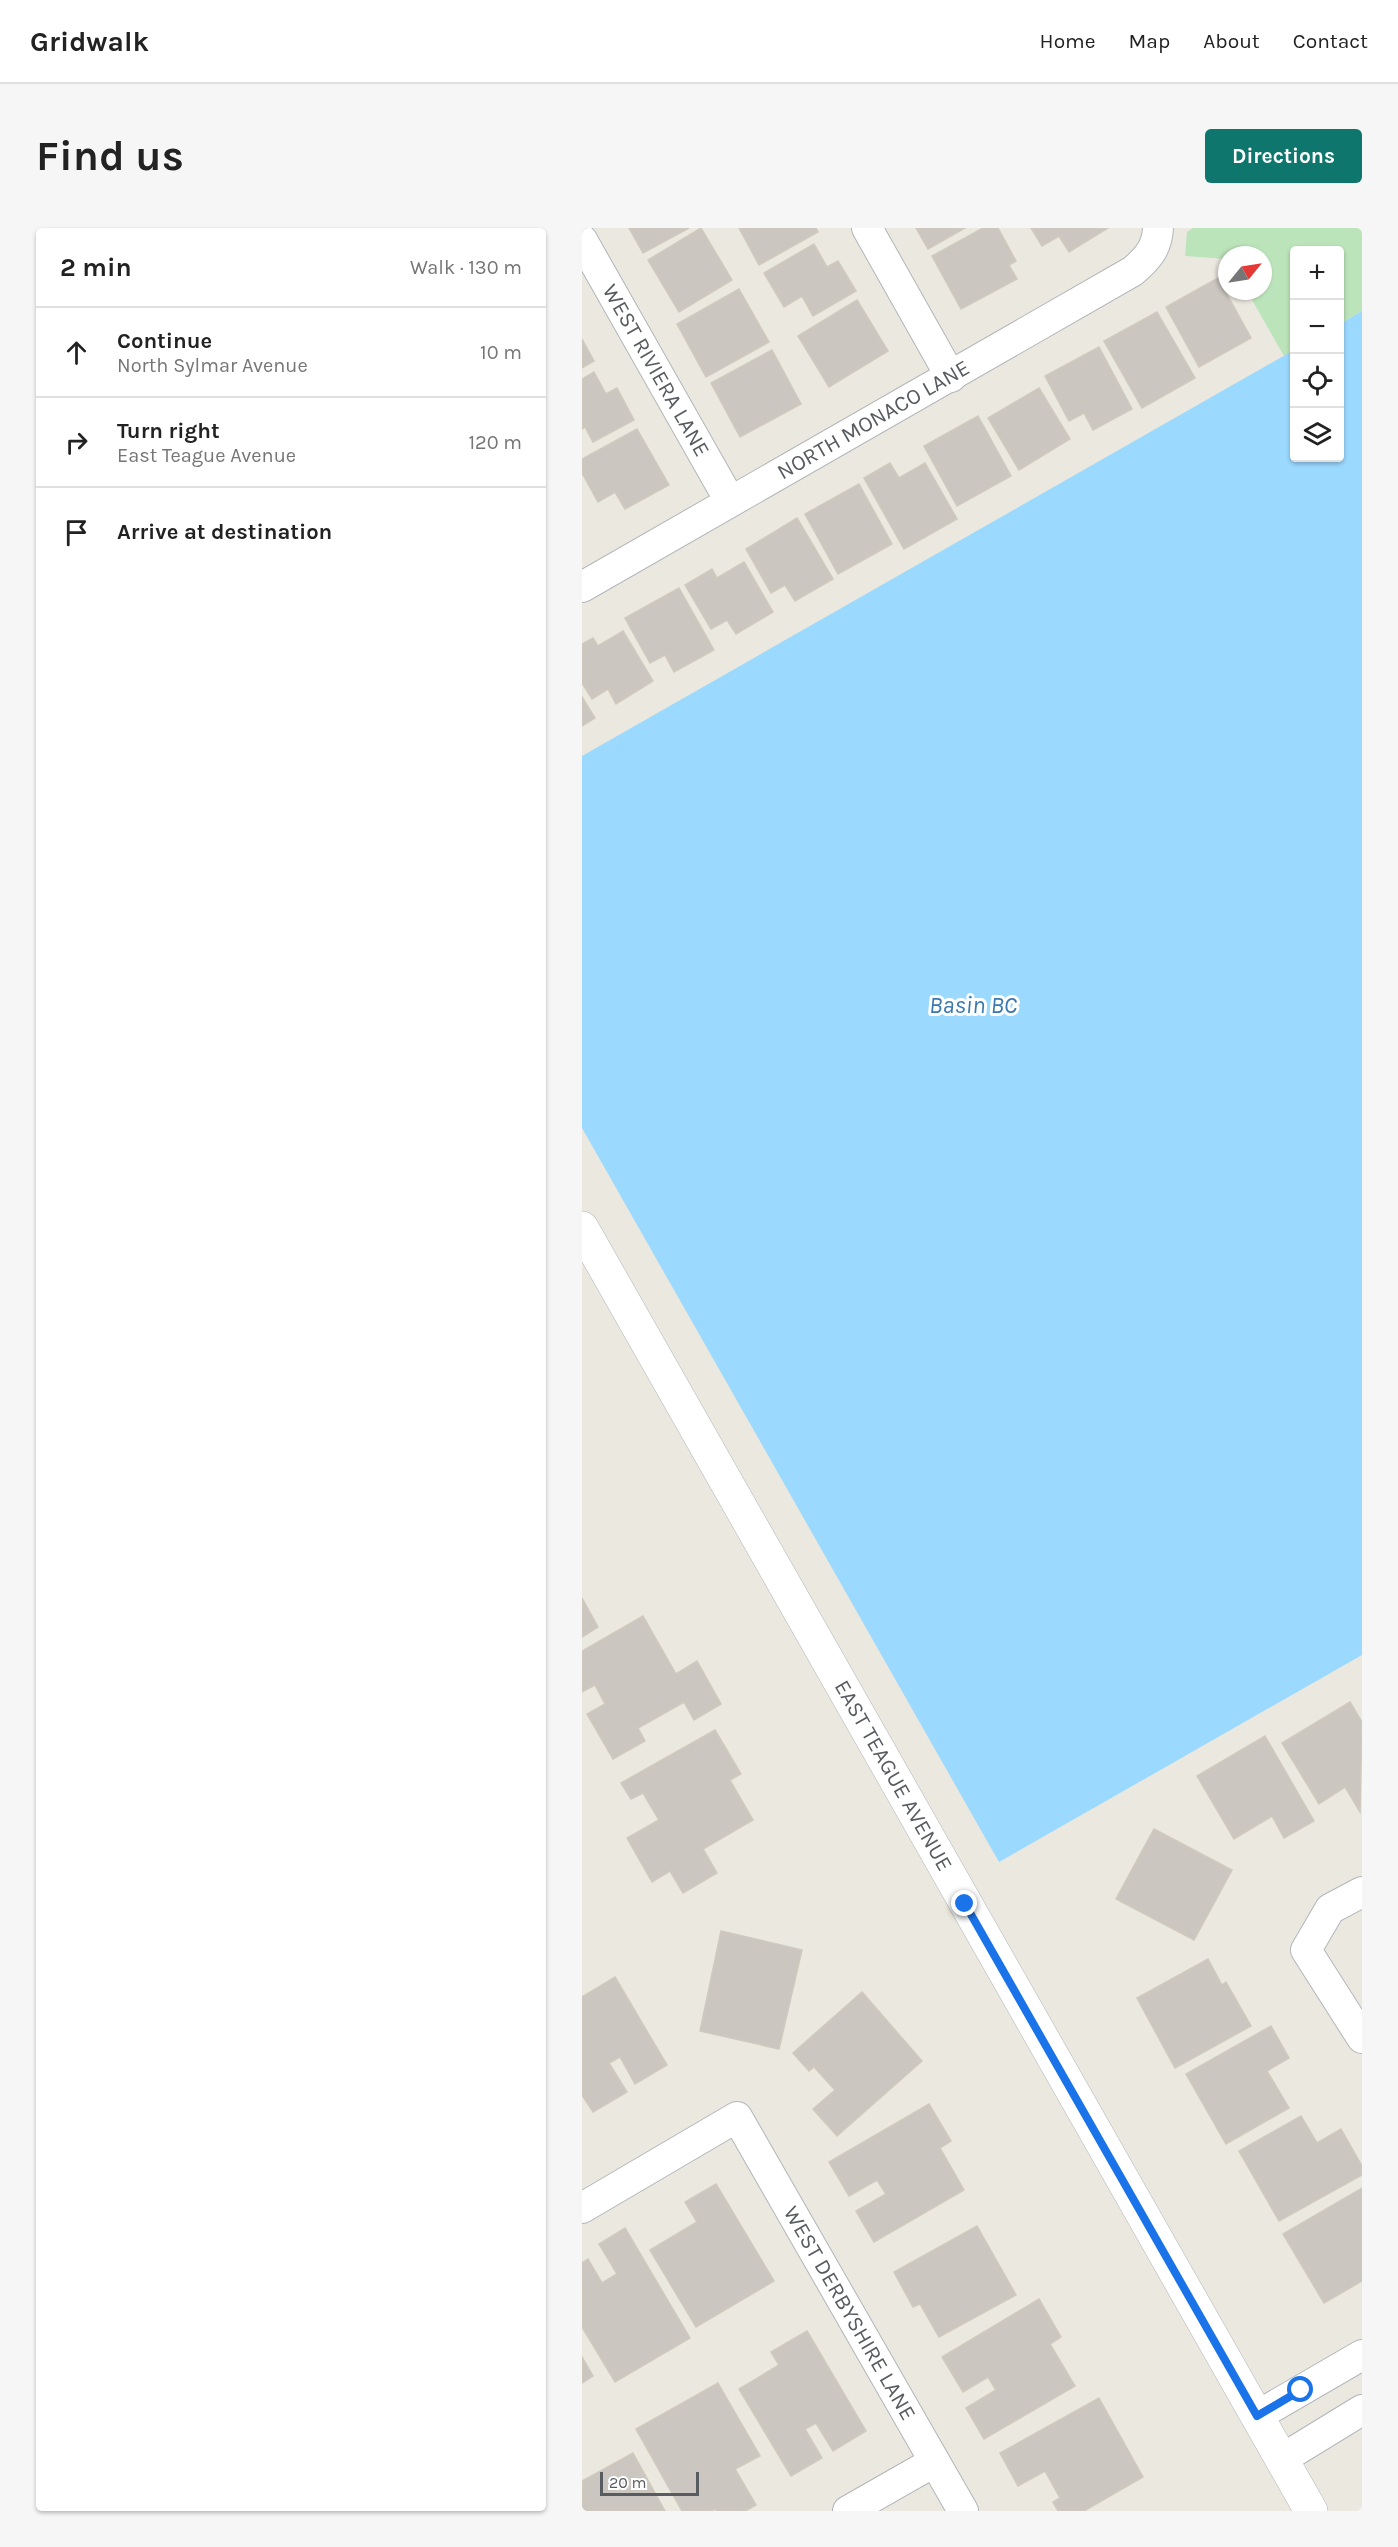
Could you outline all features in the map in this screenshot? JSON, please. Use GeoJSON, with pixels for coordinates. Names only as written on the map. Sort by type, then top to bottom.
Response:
{"type":"FeatureCollection","features":[{"type":"Feature","properties":{"kind":"street"},"geometry":{"type":"LineString","coordinates":[[867,228],[951,377]]}},
{"type":"Feature","properties":{"kind":"street","name":"NORTH MONACO LANE"},"geometry":{"type":"LineString","coordinates":[[582,587],[1133,271],[1147,259],[1157,236]]}},
{"type":"Feature","properties":{"kind":"street","name":"WEST RIVIERA LANE"},"geometry":{"type":"LineString","coordinates":[[582,240],[730,501]]}},
{"type":"Feature","properties":{"kind":"street","name":"EAST TEAGUE AVENUE"},"geometry":{"type":"LineString","coordinates":[[582,1228],[1311,2511]]}},
{"type":"Feature","properties":{"kind":"street"},"geometry":{"type":"LineString","coordinates":[[1362,1892],[1330,1910],[1306,1950],[1362,2038]]}},
{"type":"Feature","properties":{"kind":"street","name":"WEST DERBYSHIRE LANE"},"geometry":{"type":"LineString","coordinates":[[582,2208],[736,2117],[963,2511]]}},
{"type":"Feature","properties":{"kind":"street"},"geometry":{"type":"LineString","coordinates":[[1257,2416],[1362,2355]]}},
{"type":"Feature","properties":{"kind":"street"},"geometry":{"type":"LineString","coordinates":[[1282,2459],[1362,2410]]}},
{"type":"Feature","properties":{"kind":"street"},"geometry":{"type":"LineString","coordinates":[[848,2511],[934,2462]]}},
{"type":"Feature","properties":{"kind":"green space"},"geometry":{"type":"Polygon","coordinates":[[[1193,228],[1362,228],[1362,311],[1344,322],[1344,246],[1290,246],[1290,352],[1284,356],[1252,300],[1272,300],[1272,246],[1218,246],[1218,258],[1185,256],[1187,232],[1193,228]]]}},
{"type":"Feature","properties":{"kind":"water","name":"Basin BC"},"geometry":{"type":"Polygon","coordinates":[[[1362,311],[1362,1655],[999,1862],[582,1128],[582,756],[1290,352],[1290,462],[1344,462],[1344,322],[1362,311]]]}},
{"type":"Feature","properties":{"kind":"building"},"geometry":{"type":"Polygon","coordinates":[[[629,228],[689,228],[643,253],[629,228]]]}},
{"type":"Feature","properties":{"kind":"building"},"geometry":{"type":"Polygon","coordinates":[[[701,228],[732,280],[679,312],[648,260],[701,228]]]}},
{"type":"Feature","properties":{"kind":"building"},"geometry":{"type":"Polygon","coordinates":[[[739,228],[816,228],[818,232],[759,265],[739,228]]]}},
{"type":"Feature","properties":{"kind":"building"},"geometry":{"type":"Polygon","coordinates":[[[916,228],[965,228],[928,249],[916,228]]]}},
{"type":"Feature","properties":{"kind":"building"},"geometry":{"type":"Polygon","coordinates":[[[983,228],[998,228],[1016,261],[1009,265],[1017,279],[961,309],[932,256],[983,228]]]}},
{"type":"Feature","properties":{"kind":"building"},"geometry":{"type":"Polygon","coordinates":[[[1031,228],[1108,228],[1069,252],[1059,236],[1042,246],[1031,228]]]}},
{"type":"Feature","properties":{"kind":"building"},"geometry":{"type":"Polygon","coordinates":[[[814,244],[827,267],[838,261],[856,291],[813,316],[802,296],[784,307],[764,273],[814,244]]]}},
{"type":"Feature","properties":{"kind":"building"},"geometry":{"type":"Polygon","coordinates":[[[1218,278],[1218,300],[1230,300],[1251,338],[1199,367],[1166,307],[1218,278]]]}},
{"type":"Feature","properties":{"kind":"building"},"geometry":{"type":"Polygon","coordinates":[[[739,289],[769,342],[706,377],[677,324],[739,289]]]}},
{"type":"Feature","properties":{"kind":"building"},"geometry":{"type":"Polygon","coordinates":[[[857,300],[888,351],[829,387],[798,336],[857,300]]]}},
{"type":"Feature","properties":{"kind":"building"},"geometry":{"type":"Polygon","coordinates":[[[1157,312],[1195,378],[1142,408],[1104,341],[1157,312]]]}},
{"type":"Feature","properties":{"kind":"building"},"geometry":{"type":"Polygon","coordinates":[[[582,339],[594,361],[582,368],[582,339]]]}},
{"type":"Feature","properties":{"kind":"building"},"geometry":{"type":"Polygon","coordinates":[[[1099,347],[1132,409],[1093,430],[1084,413],[1069,421],[1045,376],[1099,347]]]}},
{"type":"Feature","properties":{"kind":"building"},"geometry":{"type":"Polygon","coordinates":[[[772,350],[801,404],[740,437],[711,383],[772,350]]]}},
{"type":"Feature","properties":{"kind":"building"},"geometry":{"type":"Polygon","coordinates":[[[594,372],[606,394],[617,388],[634,420],[593,442],[585,427],[582,429],[582,379],[594,372]]]}},
{"type":"Feature","properties":{"kind":"building"},"geometry":{"type":"Polygon","coordinates":[[[1039,388],[1070,439],[1019,470],[988,418],[1039,388]]]}},
{"type":"Feature","properties":{"kind":"building"},"geometry":{"type":"Polygon","coordinates":[[[978,416],[1011,476],[957,506],[924,446],[978,416]]]}},
{"type":"Feature","properties":{"kind":"building"},"geometry":{"type":"Polygon","coordinates":[[[637,429],[669,485],[625,509],[615,492],[598,502],[582,473],[582,459],[637,429]]]}},
{"type":"Feature","properties":{"kind":"building"},"geometry":{"type":"Polygon","coordinates":[[[890,463],[899,478],[925,463],[957,519],[904,549],[864,478],[890,463]]]}},
{"type":"Feature","properties":{"kind":"building"},"geometry":{"type":"Polygon","coordinates":[[[859,484],[892,544],[838,574],[805,514],[859,484]]]}},
{"type":"Feature","properties":{"kind":"building"},"geometry":{"type":"Polygon","coordinates":[[[797,518],[833,579],[795,601],[785,585],[771,593],[746,549],[797,518]]]}},
{"type":"Feature","properties":{"kind":"building"},"geometry":{"type":"Polygon","coordinates":[[[744,562],[773,612],[736,634],[727,620],[711,629],[685,585],[712,569],[717,578],[744,562]]]}},
{"type":"Feature","properties":{"kind":"building"},"geometry":{"type":"Polygon","coordinates":[[[679,588],[714,650],[674,672],[665,655],[650,663],[625,618],[679,588]]]}},
{"type":"Feature","properties":{"kind":"building"},"geometry":{"type":"Polygon","coordinates":[[[623,631],[653,681],[616,704],[608,689],[592,699],[582,683],[582,644],[593,638],[598,646],[623,631]]]}},
{"type":"Feature","properties":{"kind":"building"},"geometry":{"type":"Polygon","coordinates":[[[582,697],[595,718],[582,726],[582,697]]]}},
{"type":"Feature","properties":{"kind":"building"},"geometry":{"type":"Polygon","coordinates":[[[582,1598],[598,1627],[582,1637],[582,1598]]]}},
{"type":"Feature","properties":{"kind":"building"},"geometry":{"type":"Polygon","coordinates":[[[643,1616],[676,1674],[697,1661],[721,1704],[694,1720],[684,1702],[638,1728],[645,1741],[613,1759],[587,1714],[605,1704],[595,1685],[582,1692],[582,1651],[643,1616]]]}},
{"type":"Feature","properties":{"kind":"building"},"geometry":{"type":"Polygon","coordinates":[[[1350,1702],[1362,1722],[1360,1812],[1345,1787],[1319,1804],[1282,1743],[1350,1702]]]}},
{"type":"Feature","properties":{"kind":"building"},"geometry":{"type":"Polygon","coordinates":[[[715,1730],[741,1774],[730,1780],[753,1820],[703,1849],[717,1873],[683,1893],[670,1871],[652,1882],[627,1838],[659,1820],[643,1793],[631,1799],[621,1783],[715,1730]]]}},
{"type":"Feature","properties":{"kind":"building"},"geometry":{"type":"Polygon","coordinates":[[[1265,1736],[1314,1821],[1284,1838],[1272,1816],[1234,1839],[1197,1776],[1265,1736]]]}},
{"type":"Feature","properties":{"kind":"building"},"geometry":{"type":"Polygon","coordinates":[[[1154,1829],[1232,1870],[1194,1940],[1116,1899],[1154,1829]]]}},
{"type":"Feature","properties":{"kind":"building"},"geometry":{"type":"Polygon","coordinates":[[[721,1931],[802,1950],[779,2049],[700,2031],[721,1931]]]}},
{"type":"Feature","properties":{"kind":"building"},"geometry":{"type":"Polygon","coordinates":[[[1208,1959],[1222,1985],[1226,1982],[1251,2026],[1175,2068],[1137,1998],[1208,1959]]]}},
{"type":"Feature","properties":{"kind":"building"},"geometry":{"type":"Polygon","coordinates":[[[615,1977],[667,2065],[635,2084],[620,2057],[609,2063],[627,2092],[593,2112],[582,2095],[582,1997],[615,1977]]]}},
{"type":"Feature","properties":{"kind":"building"},"geometry":{"type":"Polygon","coordinates":[[[862,1992],[922,2061],[837,2136],[813,2109],[835,2090],[814,2067],[809,2071],[793,2053],[862,1992]]]}},
{"type":"Feature","properties":{"kind":"building"},"geometry":{"type":"Polygon","coordinates":[[[1271,2026],[1289,2058],[1267,2071],[1289,2108],[1226,2144],[1186,2074],[1271,2026]]]}},
{"type":"Feature","properties":{"kind":"building"},"geometry":{"type":"Polygon","coordinates":[[[929,2104],[951,2141],[940,2148],[964,2190],[874,2242],[856,2211],[886,2194],[877,2180],[849,2196],[829,2162],[929,2104]]]}},
{"type":"Feature","properties":{"kind":"building"},"geometry":{"type":"Polygon","coordinates":[[[1301,2116],[1317,2143],[1341,2129],[1362,2166],[1362,2175],[1279,2221],[1239,2151],[1301,2116]]]}},
{"type":"Feature","properties":{"kind":"building"},"geometry":{"type":"Polygon","coordinates":[[[716,2184],[774,2281],[696,2327],[650,2250],[697,2222],[685,2202],[716,2184]]]}},
{"type":"Feature","properties":{"kind":"building"},"geometry":{"type":"Polygon","coordinates":[[[1362,2188],[1362,2281],[1324,2303],[1283,2234],[1362,2188]]]}},
{"type":"Feature","properties":{"kind":"building"},"geometry":{"type":"Polygon","coordinates":[[[977,2226],[1016,2295],[939,2337],[920,2304],[913,2307],[894,2272],[977,2226]]]}},
{"type":"Feature","properties":{"kind":"building"},"geometry":{"type":"Polygon","coordinates":[[[625,2228],[690,2338],[615,2382],[582,2327],[582,2263],[588,2259],[602,2283],[617,2274],[599,2244],[625,2228]]]}},
{"type":"Feature","properties":{"kind":"building"},"geometry":{"type":"Polygon","coordinates":[[[1039,2299],[1061,2337],[1050,2344],[1075,2386],[984,2439],[966,2408],[996,2390],[988,2377],[963,2392],[942,2357],[1039,2299]]]}},
{"type":"Feature","properties":{"kind":"building"},"geometry":{"type":"Polygon","coordinates":[[[807,2331],[866,2431],[833,2451],[816,2423],[805,2429],[822,2458],[791,2476],[739,2389],[779,2365],[771,2352],[807,2331]]]}},
{"type":"Feature","properties":{"kind":"building"},"geometry":{"type":"Polygon","coordinates":[[[582,2357],[593,2376],[582,2383],[582,2357]]]}},
{"type":"Feature","properties":{"kind":"building"},"geometry":{"type":"Polygon","coordinates":[[[718,2383],[760,2456],[735,2469],[756,2505],[745,2511],[717,2511],[715,2509],[682,2511],[636,2429],[718,2383]]]}},
{"type":"Feature","properties":{"kind":"building"},"geometry":{"type":"Polygon","coordinates":[[[1099,2398],[1143,2477],[1084,2511],[1058,2511],[1053,2502],[1060,2498],[1045,2471],[1018,2486],[1000,2453],[1099,2398]]]}},
{"type":"Feature","properties":{"kind":"building"},"geometry":{"type":"Polygon","coordinates":[[[633,2453],[665,2511],[582,2511],[582,2481],[633,2453]]]}},
{"type":"Feature","properties":{"kind":"route"},"geometry":{"type":"LineString","coordinates":[[965,1904],[1257,2416],[1301,2390]]}}]}
